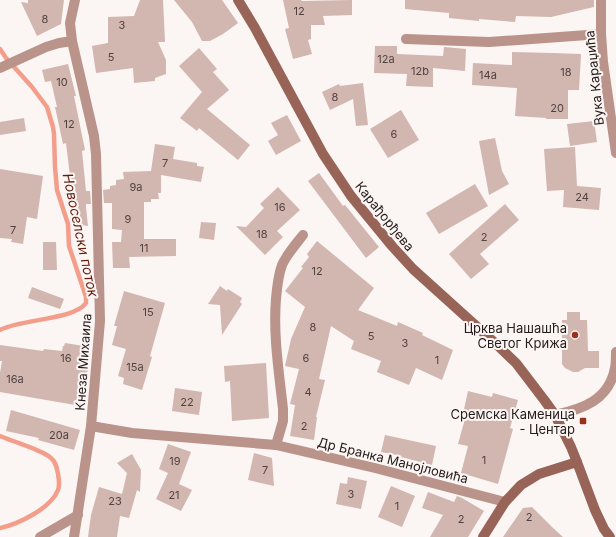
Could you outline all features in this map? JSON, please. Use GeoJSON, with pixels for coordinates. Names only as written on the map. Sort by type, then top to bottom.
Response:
{"type":"FeatureCollection","features":[{"type":"Feature","properties":{"kind":"main road","name":"Карађорђева"},"geometry":{"type":"LineString","coordinates":[[238,0],[255,28],[323,154],[351,196],[413,269],[495,342],[516,363],[555,415],[577,462],[595,510],[604,529],[610,537]]}},
{"type":"Feature","properties":{"kind":"main road"},"geometry":{"type":"LineString","coordinates":[[483,537],[504,502],[521,485],[539,474],[577,462]]}},
{"type":"Feature","properties":{"kind":"street","name":"Кнеза Михаила"},"geometry":{"type":"LineString","coordinates":[[74,537],[91,426],[100,321],[96,154],[92,129],[72,42],[70,24],[75,0]]}},
{"type":"Feature","properties":{"kind":"street","name":"Вука Караџића"},"geometry":{"type":"LineString","coordinates":[[601,0],[603,62],[616,153]]}},
{"type":"Feature","properties":{"kind":"street"},"geometry":{"type":"LineString","coordinates":[[406,39],[489,42],[601,34]]}},
{"type":"Feature","properties":{"kind":"street"},"geometry":{"type":"LineString","coordinates":[[0,68],[46,47],[59,43],[72,42]]}},
{"type":"Feature","properties":{"kind":"street"},"geometry":{"type":"LineString","coordinates":[[276,445],[283,420],[275,335],[276,291],[282,265],[303,235]]}},
{"type":"Feature","properties":{"kind":"street"},"geometry":{"type":"LineString","coordinates":[[555,415],[580,408],[589,404],[600,396],[612,378],[616,367],[616,352]]}},
{"type":"Feature","properties":{"kind":"street","name":"Др Бранка Манојловића"},"geometry":{"type":"LineString","coordinates":[[91,426],[132,433],[276,445],[374,468],[504,502]]}},
{"type":"Feature","properties":{"kind":"street"},"geometry":{"type":"LineString","coordinates":[[40,537],[78,515]]}},
{"type":"Feature","properties":{"kind":"building"},"geometry":{"type":"Polygon","coordinates":[[[28,0],[64,0],[61,24],[37,36],[21,2],[28,3],[28,0]]]}},
{"type":"Feature","properties":{"kind":"building"},"geometry":{"type":"Polygon","coordinates":[[[140,0],[163,0],[165,42],[158,42],[166,60],[166,74],[155,78],[155,81],[134,83],[133,68],[96,73],[92,46],[108,43],[108,17],[134,16],[140,0]]]}},
{"type":"Feature","properties":{"kind":"building"},"geometry":{"type":"Polygon","coordinates":[[[174,0],[222,0],[238,23],[210,41],[202,41],[192,22],[174,0]]]}},
{"type":"Feature","properties":{"kind":"building"},"geometry":{"type":"Polygon","coordinates":[[[283,0],[352,0],[352,15],[323,16],[325,25],[311,25],[311,39],[308,40],[312,54],[293,59],[285,29],[289,28],[283,0]]]}},
{"type":"Feature","properties":{"kind":"building"},"geometry":{"type":"Polygon","coordinates":[[[405,0],[594,0],[594,7],[551,17],[516,16],[515,22],[479,19],[479,21],[449,18],[449,13],[405,9],[405,0]]]}},
{"type":"Feature","properties":{"kind":"building"},"geometry":{"type":"Polygon","coordinates":[[[375,46],[397,46],[397,54],[443,56],[444,47],[466,49],[465,71],[433,68],[433,87],[406,86],[407,74],[374,73],[375,46]]]}},
{"type":"Feature","properties":{"kind":"building"},"geometry":{"type":"Polygon","coordinates":[[[199,48],[217,69],[213,72],[229,90],[207,109],[250,145],[238,160],[199,128],[197,131],[180,118],[202,92],[179,66],[199,48]]]}},
{"type":"Feature","properties":{"kind":"building"},"geometry":{"type":"Polygon","coordinates":[[[512,52],[581,54],[579,90],[568,90],[568,119],[546,119],[515,116],[517,88],[472,85],[473,63],[512,65],[512,52]]]}},
{"type":"Feature","properties":{"kind":"building"},"geometry":{"type":"Polygon","coordinates":[[[68,64],[76,96],[74,96],[85,150],[82,151],[86,191],[90,191],[91,204],[86,204],[88,226],[73,224],[69,201],[73,201],[66,143],[63,144],[51,81],[45,82],[42,70],[68,64]]]}},
{"type":"Feature","properties":{"kind":"building"},"geometry":{"type":"Polygon","coordinates":[[[363,83],[368,125],[356,126],[353,99],[330,110],[322,92],[339,84],[340,86],[363,83]]]}},
{"type":"Feature","properties":{"kind":"building"},"geometry":{"type":"Polygon","coordinates":[[[401,110],[419,140],[388,158],[370,129],[401,110]]]}},
{"type":"Feature","properties":{"kind":"building"},"geometry":{"type":"Polygon","coordinates":[[[287,115],[301,141],[276,155],[268,141],[278,135],[271,123],[287,115]]]}},
{"type":"Feature","properties":{"kind":"building"},"geometry":{"type":"Polygon","coordinates":[[[24,118],[26,131],[0,135],[0,122],[24,118]]]}},
{"type":"Feature","properties":{"kind":"building"},"geometry":{"type":"Polygon","coordinates":[[[594,121],[597,142],[570,146],[567,124],[594,121]]]}},
{"type":"Feature","properties":{"kind":"building"},"geometry":{"type":"Polygon","coordinates":[[[495,138],[502,171],[509,184],[489,195],[479,141],[495,138]]]}},
{"type":"Feature","properties":{"kind":"building"},"geometry":{"type":"Polygon","coordinates":[[[155,144],[175,147],[173,159],[197,163],[197,166],[204,167],[201,182],[161,175],[161,193],[158,193],[159,199],[151,199],[151,202],[144,202],[144,239],[176,239],[176,256],[129,257],[130,268],[113,268],[112,242],[121,242],[122,230],[112,229],[112,203],[104,203],[103,190],[110,189],[110,186],[116,185],[116,180],[124,179],[123,172],[151,171],[155,144]]]}},
{"type":"Feature","properties":{"kind":"building"},"geometry":{"type":"Polygon","coordinates":[[[575,147],[577,186],[601,188],[599,210],[563,207],[564,190],[547,191],[544,149],[575,147]]]}},
{"type":"Feature","properties":{"kind":"building"},"geometry":{"type":"Polygon","coordinates":[[[0,169],[43,176],[37,219],[27,217],[23,244],[11,242],[12,239],[0,238],[0,169]]]}},
{"type":"Feature","properties":{"kind":"building"},"geometry":{"type":"Polygon","coordinates":[[[319,173],[343,206],[345,205],[379,247],[366,258],[308,181],[319,173]]]}},
{"type":"Feature","properties":{"kind":"building"},"geometry":{"type":"Polygon","coordinates":[[[475,184],[488,206],[439,234],[426,213],[475,184]]]}},
{"type":"Feature","properties":{"kind":"building"},"geometry":{"type":"Polygon","coordinates":[[[278,187],[300,210],[277,231],[283,237],[265,255],[236,226],[246,227],[264,208],[260,204],[278,187]]]}},
{"type":"Feature","properties":{"kind":"building"},"geometry":{"type":"Polygon","coordinates":[[[505,204],[519,220],[480,254],[489,264],[471,279],[449,254],[505,204]]]}},
{"type":"Feature","properties":{"kind":"building"},"geometry":{"type":"Polygon","coordinates":[[[201,222],[216,223],[214,240],[199,238],[201,222]]]}},
{"type":"Feature","properties":{"kind":"building"},"geometry":{"type":"Polygon","coordinates":[[[317,241],[374,288],[358,310],[397,326],[398,322],[423,333],[422,335],[453,350],[442,380],[416,368],[409,385],[377,372],[381,361],[351,349],[354,341],[331,326],[319,379],[325,380],[316,417],[314,440],[290,436],[295,405],[290,404],[299,369],[285,366],[291,339],[305,307],[285,291],[303,268],[301,267],[309,257],[307,254],[317,241]]]}},
{"type":"Feature","properties":{"kind":"building"},"geometry":{"type":"Polygon","coordinates":[[[43,242],[56,242],[57,270],[43,270],[43,242]]]}},
{"type":"Feature","properties":{"kind":"building"},"geometry":{"type":"Polygon","coordinates":[[[220,286],[242,298],[240,302],[242,304],[222,335],[220,305],[208,304],[220,286]]]}},
{"type":"Feature","properties":{"kind":"building"},"geometry":{"type":"Polygon","coordinates":[[[32,287],[64,299],[60,309],[28,298],[32,287]]]}},
{"type":"Feature","properties":{"kind":"building"},"geometry":{"type":"Polygon","coordinates":[[[124,291],[165,303],[150,356],[152,357],[142,390],[123,384],[124,378],[118,376],[126,349],[112,345],[117,326],[114,326],[124,291]]]}},
{"type":"Feature","properties":{"kind":"building","name":"Црква Нашашћа Светог Крижа"},"geometry":{"type":"Polygon","coordinates":[[[567,312],[580,312],[580,320],[587,320],[588,351],[599,351],[599,368],[585,368],[578,372],[573,372],[565,368],[562,364],[562,320],[567,320],[567,312]]]}},
{"type":"Feature","properties":{"kind":"building"},"geometry":{"type":"Polygon","coordinates":[[[65,343],[90,347],[88,372],[87,371],[81,406],[0,392],[0,373],[2,361],[0,361],[0,345],[43,351],[44,349],[62,351],[65,343]]]}},
{"type":"Feature","properties":{"kind":"building"},"geometry":{"type":"Polygon","coordinates":[[[266,363],[269,418],[232,421],[230,381],[225,382],[224,366],[266,363]]]}},
{"type":"Feature","properties":{"kind":"building"},"geometry":{"type":"Polygon","coordinates":[[[175,388],[202,392],[199,415],[172,411],[175,388]]]}},
{"type":"Feature","properties":{"kind":"building"},"geometry":{"type":"Polygon","coordinates":[[[468,391],[492,397],[493,393],[518,400],[510,428],[513,429],[498,484],[461,473],[468,446],[458,444],[466,415],[463,414],[468,391]]]}},
{"type":"Feature","properties":{"kind":"building"},"geometry":{"type":"Polygon","coordinates":[[[11,410],[80,430],[74,450],[38,440],[39,438],[6,431],[11,410]]]}},
{"type":"Feature","properties":{"kind":"building"},"geometry":{"type":"Polygon","coordinates":[[[385,435],[436,446],[432,465],[401,457],[402,456],[381,452],[385,435]]]}},
{"type":"Feature","properties":{"kind":"building"},"geometry":{"type":"Polygon","coordinates":[[[168,444],[191,452],[179,484],[192,490],[181,511],[156,499],[168,473],[159,469],[168,444]]]}},
{"type":"Feature","properties":{"kind":"building"},"geometry":{"type":"Polygon","coordinates":[[[254,453],[272,458],[274,486],[248,480],[254,453]]]}},
{"type":"Feature","properties":{"kind":"building"},"geometry":{"type":"Polygon","coordinates":[[[132,454],[141,470],[140,492],[137,490],[129,518],[120,516],[117,537],[88,537],[91,515],[99,487],[122,494],[127,473],[117,463],[132,454]]]}},
{"type":"Feature","properties":{"kind":"building"},"geometry":{"type":"Polygon","coordinates":[[[348,477],[367,481],[361,509],[336,504],[340,483],[347,484],[348,477]]]}},
{"type":"Feature","properties":{"kind":"building"},"geometry":{"type":"Polygon","coordinates":[[[391,486],[415,496],[402,527],[378,517],[391,486]]]}},
{"type":"Feature","properties":{"kind":"building"},"geometry":{"type":"Polygon","coordinates":[[[428,492],[454,502],[457,496],[484,511],[468,537],[430,537],[443,515],[422,508],[428,492]]]}},
{"type":"Feature","properties":{"kind":"building"},"geometry":{"type":"Polygon","coordinates":[[[532,507],[563,537],[503,537],[523,508],[532,507]]]}},
{"type":"Feature","properties":{"kind":"waterway","name":"Новоселски поток"},"geometry":{"type":"LineString","coordinates":[[0,49],[47,107],[54,134],[57,190],[68,224],[69,246],[86,297],[86,303],[80,309],[70,313],[9,326],[0,330]]}},
{"type":"Feature","properties":{"kind":"waterway","name":"Новоселски поток"},"geometry":{"type":"LineString","coordinates":[[0,436],[49,456],[56,465],[59,484],[58,490],[54,497],[42,509],[25,519],[0,528]]}},
{"type":"Feature","properties":{"kind":"place","name":"Црква Нашашћа Светог Крижа"},"geometry":{"type":"Point","coordinates":[575,335]}},
{"type":"Feature","properties":{"kind":"place","name":"Сремска Каменица - Центар"},"geometry":{"type":"Point","coordinates":[583,421]}}]}
